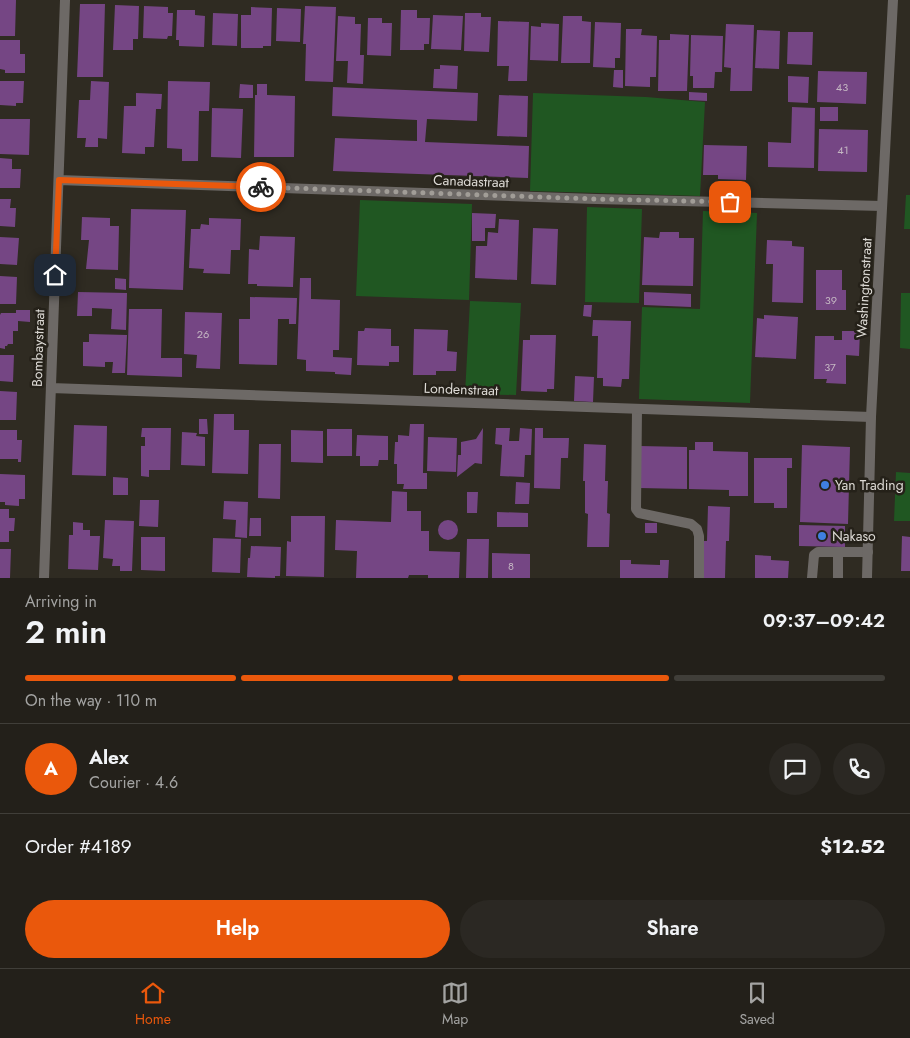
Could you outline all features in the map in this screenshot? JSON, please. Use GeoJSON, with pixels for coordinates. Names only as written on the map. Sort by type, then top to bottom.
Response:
{"type":"FeatureCollection","features":[{"type":"Feature","properties":{"kind":"street","name":"Bombaystraat"},"geometry":{"type":"LineString","coordinates":[[44,578],[64,0]]}},
{"type":"Feature","properties":{"kind":"street","name":"Washingtonstraat"},"geometry":{"type":"LineString","coordinates":[[867,578],[871,417],[893,0]]}},
{"type":"Feature","properties":{"kind":"street","name":"Canadastraat"},"geometry":{"type":"LineString","coordinates":[[59,180],[596,199],[882,206]]}},
{"type":"Feature","properties":{"kind":"street","name":"Londenstraat"},"geometry":{"type":"LineString","coordinates":[[50,388],[871,417]]}},
{"type":"Feature","properties":{"kind":"street"},"geometry":{"type":"LineString","coordinates":[[637,409],[636,509],[639,513],[691,524],[697,529],[699,536],[699,578]]}},
{"type":"Feature","properties":{"kind":"street"},"geometry":{"type":"LineString","coordinates":[[812,578],[814,555],[818,552],[868,552]]}},
{"type":"Feature","properties":{"kind":"street"},"geometry":{"type":"LineString","coordinates":[[838,552],[838,578]]}},
{"type":"Feature","properties":{"kind":"green space"},"geometry":{"type":"Polygon","coordinates":[[[533,93],[646,97],[705,102],[700,196],[530,191],[533,93]]]}},
{"type":"Feature","properties":{"kind":"green space"},"geometry":{"type":"Polygon","coordinates":[[[906,195],[910,195],[910,229],[904,229],[906,195]]]}},
{"type":"Feature","properties":{"kind":"green space"},"geometry":{"type":"Polygon","coordinates":[[[360,200],[472,204],[469,300],[356,296],[360,200]]]}},
{"type":"Feature","properties":{"kind":"green space"},"geometry":{"type":"Polygon","coordinates":[[[587,207],[642,209],[639,303],[585,302],[587,207]]]}},
{"type":"Feature","properties":{"kind":"green space"},"geometry":{"type":"Polygon","coordinates":[[[703,211],[757,213],[750,403],[639,399],[642,307],[700,309],[703,211]]]}},
{"type":"Feature","properties":{"kind":"green space"},"geometry":{"type":"Polygon","coordinates":[[[901,293],[910,293],[910,349],[900,348],[901,293]]]}},
{"type":"Feature","properties":{"kind":"green space"},"geometry":{"type":"Polygon","coordinates":[[[470,301],[521,303],[516,395],[465,394],[470,301]]]}},
{"type":"Feature","properties":{"kind":"green space"},"geometry":{"type":"Polygon","coordinates":[[[896,472],[910,473],[910,521],[894,521],[896,472]]]}},
{"type":"Feature","properties":{"kind":"building"},"geometry":{"type":"Polygon","coordinates":[[[0,0],[16,0],[15,36],[0,36],[0,0]]]}},
{"type":"Feature","properties":{"kind":"building"},"geometry":{"type":"Polygon","coordinates":[[[80,4],[105,4],[103,77],[77,77],[80,4]]]}},
{"type":"Feature","properties":{"kind":"building"},"geometry":{"type":"Polygon","coordinates":[[[115,5],[139,6],[138,39],[133,39],[133,50],[113,50],[115,5]]]}},
{"type":"Feature","properties":{"kind":"building"},"geometry":{"type":"Polygon","coordinates":[[[144,6],[168,7],[168,13],[173,13],[172,36],[168,36],[167,39],[143,38],[144,6]]]}},
{"type":"Feature","properties":{"kind":"building"},"geometry":{"type":"Polygon","coordinates":[[[305,6],[336,7],[333,82],[305,81],[306,44],[303,44],[305,6]]]}},
{"type":"Feature","properties":{"kind":"building"},"geometry":{"type":"Polygon","coordinates":[[[251,7],[272,8],[271,46],[241,48],[241,15],[251,15],[251,7]]]}},
{"type":"Feature","properties":{"kind":"building"},"geometry":{"type":"Polygon","coordinates":[[[277,8],[301,9],[300,42],[276,41],[277,8]]]}},
{"type":"Feature","properties":{"kind":"building"},"geometry":{"type":"Polygon","coordinates":[[[177,10],[195,10],[195,15],[205,16],[204,47],[179,46],[179,40],[176,40],[177,10]]]}},
{"type":"Feature","properties":{"kind":"building"},"geometry":{"type":"Polygon","coordinates":[[[401,10],[417,10],[417,18],[430,18],[429,44],[424,44],[424,50],[400,50],[401,10]]]}},
{"type":"Feature","properties":{"kind":"building"},"geometry":{"type":"Polygon","coordinates":[[[213,13],[238,14],[237,46],[212,45],[213,13]]]}},
{"type":"Feature","properties":{"kind":"building"},"geometry":{"type":"Polygon","coordinates":[[[465,13],[481,13],[481,17],[491,17],[489,52],[464,51],[465,13]]]}},
{"type":"Feature","properties":{"kind":"building"},"geometry":{"type":"Polygon","coordinates":[[[433,15],[463,16],[461,50],[431,49],[433,15]]]}},
{"type":"Feature","properties":{"kind":"building"},"geometry":{"type":"Polygon","coordinates":[[[338,16],[355,17],[355,24],[361,24],[360,55],[364,55],[363,84],[347,83],[348,61],[336,61],[338,16]]]}},
{"type":"Feature","properties":{"kind":"building"},"geometry":{"type":"Polygon","coordinates":[[[563,16],[582,16],[582,21],[591,22],[590,63],[561,63],[563,16]]]}},
{"type":"Feature","properties":{"kind":"building"},"geometry":{"type":"Polygon","coordinates":[[[368,18],[382,18],[382,23],[392,23],[391,56],[367,55],[368,18]]]}},
{"type":"Feature","properties":{"kind":"building"},"geometry":{"type":"Polygon","coordinates":[[[498,21],[529,22],[527,81],[508,81],[509,66],[497,66],[498,21]]]}},
{"type":"Feature","properties":{"kind":"building"},"geometry":{"type":"Polygon","coordinates":[[[595,22],[621,23],[620,58],[615,58],[615,68],[593,67],[595,22]]]}},
{"type":"Feature","properties":{"kind":"building"},"geometry":{"type":"Polygon","coordinates":[[[541,23],[559,24],[558,61],[530,60],[531,26],[541,27],[541,23]]]}},
{"type":"Feature","properties":{"kind":"building"},"geometry":{"type":"Polygon","coordinates":[[[726,24],[754,25],[752,91],[730,91],[731,68],[724,67],[726,24]]]}},
{"type":"Feature","properties":{"kind":"building"},"geometry":{"type":"Polygon","coordinates":[[[626,29],[642,29],[641,35],[657,36],[656,77],[650,77],[650,87],[625,86],[626,29]]]}},
{"type":"Feature","properties":{"kind":"building"},"geometry":{"type":"Polygon","coordinates":[[[757,30],[780,31],[779,69],[755,68],[757,30]]]}},
{"type":"Feature","properties":{"kind":"building"},"geometry":{"type":"Polygon","coordinates":[[[788,32],[813,32],[812,65],[787,64],[788,32]]]}},
{"type":"Feature","properties":{"kind":"building"},"geometry":{"type":"Polygon","coordinates":[[[670,34],[689,35],[687,91],[658,91],[659,40],[670,40],[670,34]]]}},
{"type":"Feature","properties":{"kind":"building"},"geometry":{"type":"Polygon","coordinates":[[[691,35],[723,36],[722,72],[715,72],[714,88],[693,88],[693,76],[690,76],[691,35]]]}},
{"type":"Feature","properties":{"kind":"building"},"geometry":{"type":"Polygon","coordinates":[[[0,40],[20,40],[20,54],[25,54],[25,73],[5,73],[5,70],[0,69],[0,40]]]}},
{"type":"Feature","properties":{"kind":"building"},"geometry":{"type":"Polygon","coordinates":[[[440,65],[458,66],[457,89],[433,88],[434,69],[440,69],[440,65]]]}},
{"type":"Feature","properties":{"kind":"building"},"geometry":{"type":"Polygon","coordinates":[[[614,70],[623,70],[623,88],[613,87],[614,70]]]}},
{"type":"Feature","properties":{"kind":"building"},"geometry":{"type":"Polygon","coordinates":[[[818,71],[867,72],[866,104],[817,102],[818,71]]]}},
{"type":"Feature","properties":{"kind":"building"},"geometry":{"type":"Polygon","coordinates":[[[788,76],[809,77],[808,103],[788,102],[788,76]]]}},
{"type":"Feature","properties":{"kind":"building"},"geometry":{"type":"Polygon","coordinates":[[[0,81],[24,81],[23,103],[16,103],[16,106],[0,105],[0,81]]]}},
{"type":"Feature","properties":{"kind":"building"},"geometry":{"type":"Polygon","coordinates":[[[91,81],[109,82],[107,139],[98,138],[98,147],[85,147],[86,138],[77,138],[79,100],[90,100],[91,81]]]}},
{"type":"Feature","properties":{"kind":"building"},"geometry":{"type":"Polygon","coordinates":[[[168,81],[210,82],[209,111],[199,111],[198,161],[182,161],[182,149],[167,148],[168,81]]]}},
{"type":"Feature","properties":{"kind":"building"},"geometry":{"type":"Polygon","coordinates":[[[240,84],[253,85],[253,98],[239,98],[240,84]]]}},
{"type":"Feature","properties":{"kind":"building"},"geometry":{"type":"Polygon","coordinates":[[[257,84],[267,84],[267,95],[295,96],[294,157],[254,157],[255,95],[257,95],[257,84]]]}},
{"type":"Feature","properties":{"kind":"building"},"geometry":{"type":"Polygon","coordinates":[[[333,87],[478,93],[477,121],[427,119],[425,142],[529,146],[528,178],[333,171],[335,138],[417,141],[417,120],[332,116],[333,87]]]}},
{"type":"Feature","properties":{"kind":"building"},"geometry":{"type":"Polygon","coordinates":[[[689,92],[707,93],[707,101],[689,100],[689,92]]]}},
{"type":"Feature","properties":{"kind":"building"},"geometry":{"type":"Polygon","coordinates":[[[136,93],[162,94],[161,109],[156,109],[154,147],[145,147],[145,154],[122,153],[124,106],[136,106],[136,93]]]}},
{"type":"Feature","properties":{"kind":"building"},"geometry":{"type":"Polygon","coordinates":[[[499,95],[528,96],[527,137],[497,136],[499,95]]]}},
{"type":"Feature","properties":{"kind":"building"},"geometry":{"type":"Polygon","coordinates":[[[792,107],[815,108],[814,168],[768,167],[768,142],[791,143],[792,107]]]}},
{"type":"Feature","properties":{"kind":"building"},"geometry":{"type":"Polygon","coordinates":[[[820,107],[838,107],[838,121],[820,121],[820,107]]]}},
{"type":"Feature","properties":{"kind":"building"},"geometry":{"type":"Polygon","coordinates":[[[212,108],[243,109],[241,158],[211,157],[212,108]]]}},
{"type":"Feature","properties":{"kind":"building"},"geometry":{"type":"Polygon","coordinates":[[[0,119],[30,119],[29,155],[0,154],[0,119]]]}},
{"type":"Feature","properties":{"kind":"building"},"geometry":{"type":"Polygon","coordinates":[[[819,129],[868,130],[867,172],[818,171],[819,129]]]}},
{"type":"Feature","properties":{"kind":"building"},"geometry":{"type":"Polygon","coordinates":[[[704,145],[747,146],[746,180],[718,179],[718,175],[703,175],[704,145]]]}},
{"type":"Feature","properties":{"kind":"building"},"geometry":{"type":"Polygon","coordinates":[[[0,158],[12,159],[12,169],[21,169],[20,188],[0,188],[0,158]]]}},
{"type":"Feature","properties":{"kind":"building"},"geometry":{"type":"Polygon","coordinates":[[[0,199],[11,199],[10,208],[16,208],[15,227],[0,226],[0,199]]]}},
{"type":"Feature","properties":{"kind":"building"},"geometry":{"type":"Polygon","coordinates":[[[131,209],[186,210],[183,290],[129,288],[131,209]]]}},
{"type":"Feature","properties":{"kind":"building"},"geometry":{"type":"Polygon","coordinates":[[[472,213],[496,214],[495,228],[485,228],[485,241],[472,241],[472,213]]]}},
{"type":"Feature","properties":{"kind":"building"},"geometry":{"type":"Polygon","coordinates":[[[82,217],[110,218],[110,226],[119,226],[118,270],[86,269],[89,240],[81,240],[82,217]]]}},
{"type":"Feature","properties":{"kind":"building"},"geometry":{"type":"Polygon","coordinates":[[[209,218],[241,219],[240,250],[231,250],[230,274],[203,273],[204,269],[189,268],[191,229],[200,229],[201,224],[209,225],[209,218]]]}},
{"type":"Feature","properties":{"kind":"building"},"geometry":{"type":"Polygon","coordinates":[[[499,219],[519,220],[517,280],[475,278],[476,246],[487,246],[488,232],[498,233],[499,219]]]}},
{"type":"Feature","properties":{"kind":"building"},"geometry":{"type":"Polygon","coordinates":[[[533,228],[558,229],[556,285],[531,284],[533,228]]]}},
{"type":"Feature","properties":{"kind":"building"},"geometry":{"type":"Polygon","coordinates":[[[660,232],[679,232],[679,238],[694,238],[693,286],[642,285],[644,237],[659,238],[660,232]]]}},
{"type":"Feature","properties":{"kind":"building"},"geometry":{"type":"Polygon","coordinates":[[[260,236],[295,237],[293,287],[248,284],[249,249],[259,250],[260,236]]]}},
{"type":"Feature","properties":{"kind":"building"},"geometry":{"type":"Polygon","coordinates":[[[0,237],[19,238],[17,265],[0,264],[0,237]]]}},
{"type":"Feature","properties":{"kind":"building"},"geometry":{"type":"Polygon","coordinates":[[[767,240],[792,241],[792,246],[804,247],[803,303],[772,302],[773,264],[766,264],[767,240]]]}},
{"type":"Feature","properties":{"kind":"building"},"geometry":{"type":"Polygon","coordinates":[[[816,270],[842,270],[842,290],[846,290],[846,310],[816,310],[816,270]]]}},
{"type":"Feature","properties":{"kind":"building"},"geometry":{"type":"Polygon","coordinates":[[[0,276],[17,277],[16,304],[0,304],[0,276]]]}},
{"type":"Feature","properties":{"kind":"building"},"geometry":{"type":"Polygon","coordinates":[[[115,278],[126,279],[126,290],[115,289],[115,278]]]}},
{"type":"Feature","properties":{"kind":"building"},"geometry":{"type":"Polygon","coordinates":[[[300,278],[311,278],[311,299],[340,300],[339,350],[333,350],[333,357],[352,358],[351,375],[335,374],[335,372],[306,371],[306,360],[297,359],[300,278]]]}},
{"type":"Feature","properties":{"kind":"building"},"geometry":{"type":"Polygon","coordinates":[[[78,292],[127,293],[126,330],[111,329],[112,309],[92,308],[92,316],[77,316],[78,292]]]}},
{"type":"Feature","properties":{"kind":"building"},"geometry":{"type":"Polygon","coordinates":[[[644,292],[691,294],[691,307],[644,305],[644,292]]]}},
{"type":"Feature","properties":{"kind":"building"},"geometry":{"type":"Polygon","coordinates":[[[250,297],[297,298],[296,324],[289,324],[289,319],[278,319],[277,365],[239,364],[239,319],[250,319],[250,297]]]}},
{"type":"Feature","properties":{"kind":"building"},"geometry":{"type":"Polygon","coordinates":[[[584,305],[592,305],[591,317],[583,316],[584,305]]]}},
{"type":"Feature","properties":{"kind":"building"},"geometry":{"type":"Polygon","coordinates":[[[129,309],[162,309],[161,358],[182,358],[182,377],[127,375],[129,309]]]}},
{"type":"Feature","properties":{"kind":"building"},"geometry":{"type":"Polygon","coordinates":[[[16,310],[30,310],[30,322],[18,321],[18,331],[13,331],[13,344],[8,344],[5,346],[5,349],[0,348],[0,315],[1,313],[16,313],[16,310]]]}},
{"type":"Feature","properties":{"kind":"building"},"geometry":{"type":"Polygon","coordinates":[[[185,312],[222,313],[220,369],[196,368],[197,355],[184,354],[185,312]]]}},
{"type":"Feature","properties":{"kind":"building"},"geometry":{"type":"Polygon","coordinates":[[[764,315],[798,317],[796,359],[755,357],[757,318],[764,319],[764,315]]]}},
{"type":"Feature","properties":{"kind":"building"},"geometry":{"type":"Polygon","coordinates":[[[593,320],[631,321],[629,379],[622,379],[621,387],[603,386],[603,378],[597,378],[598,336],[592,336],[593,320]]]}},
{"type":"Feature","properties":{"kind":"building"},"geometry":{"type":"Polygon","coordinates":[[[365,328],[391,329],[391,346],[399,346],[399,362],[389,362],[389,366],[357,365],[358,331],[364,331],[365,328]]]}},
{"type":"Feature","properties":{"kind":"building"},"geometry":{"type":"Polygon","coordinates":[[[414,329],[448,330],[447,351],[457,352],[456,371],[436,371],[436,375],[413,375],[414,329]]]}},
{"type":"Feature","properties":{"kind":"building"},"geometry":{"type":"Polygon","coordinates":[[[842,331],[860,331],[859,356],[846,355],[846,384],[826,383],[827,379],[814,379],[815,336],[834,336],[834,340],[842,340],[842,331]]]}},
{"type":"Feature","properties":{"kind":"building"},"geometry":{"type":"Polygon","coordinates":[[[89,334],[127,335],[125,373],[112,373],[113,362],[105,362],[105,367],[83,366],[83,342],[89,342],[89,334]]]}},
{"type":"Feature","properties":{"kind":"building"},"geometry":{"type":"Polygon","coordinates":[[[530,335],[556,335],[554,389],[547,389],[547,392],[521,391],[523,340],[530,340],[530,335]]]}},
{"type":"Feature","properties":{"kind":"building"},"geometry":{"type":"Polygon","coordinates":[[[0,355],[14,355],[13,382],[0,381],[0,355]]]}},
{"type":"Feature","properties":{"kind":"building"},"geometry":{"type":"Polygon","coordinates":[[[575,376],[594,377],[593,402],[574,401],[575,376]]]}},
{"type":"Feature","properties":{"kind":"building"},"geometry":{"type":"Polygon","coordinates":[[[0,391],[17,392],[16,420],[0,420],[0,391]]]}},
{"type":"Feature","properties":{"kind":"building"},"geometry":{"type":"Polygon","coordinates":[[[214,414],[234,414],[234,430],[249,430],[248,474],[212,473],[214,414]]]}},
{"type":"Feature","properties":{"kind":"building"},"geometry":{"type":"Polygon","coordinates":[[[199,419],[207,419],[208,434],[199,434],[199,419]]]}},
{"type":"Feature","properties":{"kind":"building"},"geometry":{"type":"Polygon","coordinates":[[[410,424],[424,424],[423,473],[427,473],[427,489],[403,489],[404,484],[397,484],[397,464],[394,464],[395,442],[398,442],[398,435],[409,436],[410,424]]]}},
{"type":"Feature","properties":{"kind":"building"},"geometry":{"type":"Polygon","coordinates":[[[74,425],[107,426],[106,476],[72,475],[74,425]]]}},
{"type":"Feature","properties":{"kind":"building"},"geometry":{"type":"Polygon","coordinates":[[[142,428],[171,428],[170,470],[149,470],[149,477],[141,476],[141,446],[145,446],[145,437],[141,437],[142,428]]]}},
{"type":"Feature","properties":{"kind":"building"},"geometry":{"type":"Polygon","coordinates":[[[483,428],[482,464],[475,463],[457,477],[458,455],[461,455],[461,442],[476,439],[483,428]]]}},
{"type":"Feature","properties":{"kind":"building"},"geometry":{"type":"Polygon","coordinates":[[[496,428],[510,428],[509,441],[519,441],[520,428],[532,429],[531,455],[525,455],[524,477],[500,476],[502,445],[495,444],[496,428]]]}},
{"type":"Feature","properties":{"kind":"building"},"geometry":{"type":"Polygon","coordinates":[[[535,428],[543,428],[543,438],[569,438],[568,458],[561,458],[560,489],[534,488],[535,428]]]}},
{"type":"Feature","properties":{"kind":"building"},"geometry":{"type":"Polygon","coordinates":[[[327,429],[352,429],[352,456],[327,456],[327,429]]]}},
{"type":"Feature","properties":{"kind":"building"},"geometry":{"type":"Polygon","coordinates":[[[0,430],[17,430],[17,440],[22,440],[21,462],[18,462],[18,459],[0,459],[0,430]]]}},
{"type":"Feature","properties":{"kind":"building"},"geometry":{"type":"Polygon","coordinates":[[[291,430],[323,431],[323,463],[291,462],[291,430]]]}},
{"type":"Feature","properties":{"kind":"building"},"geometry":{"type":"Polygon","coordinates":[[[182,432],[197,433],[196,436],[205,437],[205,466],[181,465],[182,432]]]}},
{"type":"Feature","properties":{"kind":"building"},"geometry":{"type":"Polygon","coordinates":[[[357,435],[388,436],[388,460],[379,460],[378,466],[360,466],[360,456],[356,456],[357,435]]]}},
{"type":"Feature","properties":{"kind":"building"},"geometry":{"type":"Polygon","coordinates":[[[428,437],[457,438],[456,472],[427,471],[428,437]]]}},
{"type":"Feature","properties":{"kind":"building"},"geometry":{"type":"Polygon","coordinates":[[[695,442],[713,442],[713,451],[748,452],[748,496],[729,496],[729,490],[689,489],[689,450],[695,450],[695,442]]]}},
{"type":"Feature","properties":{"kind":"building"},"geometry":{"type":"Polygon","coordinates":[[[259,444],[281,444],[280,499],[258,498],[259,444]]]}},
{"type":"Feature","properties":{"kind":"building"},"geometry":{"type":"Polygon","coordinates":[[[584,444],[606,445],[605,481],[608,481],[607,513],[610,514],[609,547],[587,547],[588,514],[585,513],[585,481],[583,481],[584,444]]]}},
{"type":"Feature","properties":{"kind":"building","name":"Yan Trading"},"geometry":{"type":"Polygon","coordinates":[[[802,445],[850,447],[848,524],[800,522],[802,445]]]}},
{"type":"Feature","properties":{"kind":"building"},"geometry":{"type":"Polygon","coordinates":[[[639,446],[687,447],[687,489],[639,488],[639,446]]]}},
{"type":"Feature","properties":{"kind":"building"},"geometry":{"type":"Polygon","coordinates":[[[754,458],[792,458],[792,468],[787,468],[787,508],[774,508],[774,503],[754,503],[754,458]]]}},
{"type":"Feature","properties":{"kind":"building"},"geometry":{"type":"Polygon","coordinates":[[[0,474],[25,475],[25,499],[19,499],[19,506],[5,505],[5,502],[0,502],[0,474]]]}},
{"type":"Feature","properties":{"kind":"building"},"geometry":{"type":"Polygon","coordinates":[[[113,477],[128,478],[128,495],[113,495],[113,477]]]}},
{"type":"Feature","properties":{"kind":"building"},"geometry":{"type":"Polygon","coordinates":[[[516,482],[530,483],[529,504],[515,504],[516,482]]]}},
{"type":"Feature","properties":{"kind":"building"},"geometry":{"type":"Polygon","coordinates":[[[392,491],[407,492],[407,511],[421,511],[421,531],[429,531],[429,551],[460,552],[459,578],[428,578],[428,575],[409,575],[408,578],[356,578],[357,551],[335,550],[336,520],[391,522],[392,491]]]}},
{"type":"Feature","properties":{"kind":"building"},"geometry":{"type":"Polygon","coordinates":[[[467,492],[478,492],[477,513],[467,513],[467,492]]]}},
{"type":"Feature","properties":{"kind":"building"},"geometry":{"type":"Polygon","coordinates":[[[140,500],[159,500],[158,527],[139,526],[140,500]]]}},
{"type":"Feature","properties":{"kind":"building"},"geometry":{"type":"Polygon","coordinates":[[[224,501],[248,502],[247,538],[235,537],[236,520],[223,519],[224,501]]]}},
{"type":"Feature","properties":{"kind":"building"},"geometry":{"type":"Polygon","coordinates":[[[708,506],[730,507],[729,541],[726,541],[725,578],[702,578],[703,541],[707,541],[708,506]]]}},
{"type":"Feature","properties":{"kind":"building"},"geometry":{"type":"Polygon","coordinates":[[[0,509],[9,509],[9,518],[15,518],[14,531],[9,531],[9,542],[0,542],[0,509]]]}},
{"type":"Feature","properties":{"kind":"building"},"geometry":{"type":"Polygon","coordinates":[[[497,512],[528,513],[528,527],[497,527],[497,512]]]}},
{"type":"Feature","properties":{"kind":"building"},"geometry":{"type":"Polygon","coordinates":[[[291,516],[325,516],[324,577],[286,576],[287,541],[291,542],[291,516]]]}},
{"type":"Feature","properties":{"kind":"building"},"geometry":{"type":"Polygon","coordinates":[[[250,518],[261,518],[261,536],[249,536],[250,518]]]}},
{"type":"Feature","properties":{"kind":"building"},"geometry":{"type":"Polygon","coordinates":[[[105,520],[134,521],[132,571],[120,571],[120,566],[112,566],[113,559],[103,558],[105,520]]]}},
{"type":"Feature","properties":{"kind":"building"},"geometry":{"type":"Polygon","coordinates":[[[448,520],[455,523],[458,530],[455,537],[448,540],[441,537],[438,530],[441,523],[448,520]]]}},
{"type":"Feature","properties":{"kind":"building"},"geometry":{"type":"Polygon","coordinates":[[[73,522],[83,523],[83,530],[90,530],[90,536],[100,536],[98,570],[68,569],[69,535],[73,535],[73,522]]]}},
{"type":"Feature","properties":{"kind":"building"},"geometry":{"type":"Polygon","coordinates":[[[645,523],[657,523],[657,533],[645,533],[645,523]]]}},
{"type":"Feature","properties":{"kind":"building","name":"Nakaso"},"geometry":{"type":"Polygon","coordinates":[[[799,525],[845,526],[845,547],[799,546],[799,525]]]}},
{"type":"Feature","properties":{"kind":"building"},"geometry":{"type":"Polygon","coordinates":[[[902,536],[910,537],[910,571],[901,571],[902,536]]]}},
{"type":"Feature","properties":{"kind":"building"},"geometry":{"type":"Polygon","coordinates":[[[141,537],[165,537],[165,571],[141,570],[141,537]]]}},
{"type":"Feature","properties":{"kind":"building"},"geometry":{"type":"Polygon","coordinates":[[[213,538],[241,539],[240,573],[212,572],[213,538]]]}},
{"type":"Feature","properties":{"kind":"building"},"geometry":{"type":"Polygon","coordinates":[[[467,539],[489,539],[488,578],[466,578],[467,539]]]}},
{"type":"Feature","properties":{"kind":"building"},"geometry":{"type":"Polygon","coordinates":[[[251,546],[281,547],[280,576],[275,576],[275,578],[247,577],[251,546]]]}},
{"type":"Feature","properties":{"kind":"building"},"geometry":{"type":"Polygon","coordinates":[[[0,549],[11,549],[10,578],[0,578],[0,549]]]}},
{"type":"Feature","properties":{"kind":"building"},"geometry":{"type":"Polygon","coordinates":[[[492,553],[530,554],[530,578],[492,578],[492,553]]]}},
{"type":"Feature","properties":{"kind":"building"},"geometry":{"type":"Polygon","coordinates":[[[755,555],[771,556],[771,560],[789,561],[788,578],[755,578],[755,555]]]}},
{"type":"Feature","properties":{"kind":"building"},"geometry":{"type":"Polygon","coordinates":[[[620,560],[631,560],[631,564],[660,565],[660,560],[669,560],[668,578],[620,578],[620,560]]]}},
{"type":"Feature","properties":{"kind":"way so far"},"geometry":{"type":"LineString","coordinates":[[261,187],[730,202]]}},
{"type":"Feature","properties":{"kind":"place","name":"Yan Trading"},"geometry":{"type":"Point","coordinates":[825,485]}},
{"type":"Feature","properties":{"kind":"place","name":"Nakaso"},"geometry":{"type":"Point","coordinates":[822,536]}},
{"type":"Feature","properties":{"kind":"route"},"geometry":{"type":"LineString","coordinates":[[55,275],[59,180],[261,187]]}}]}
